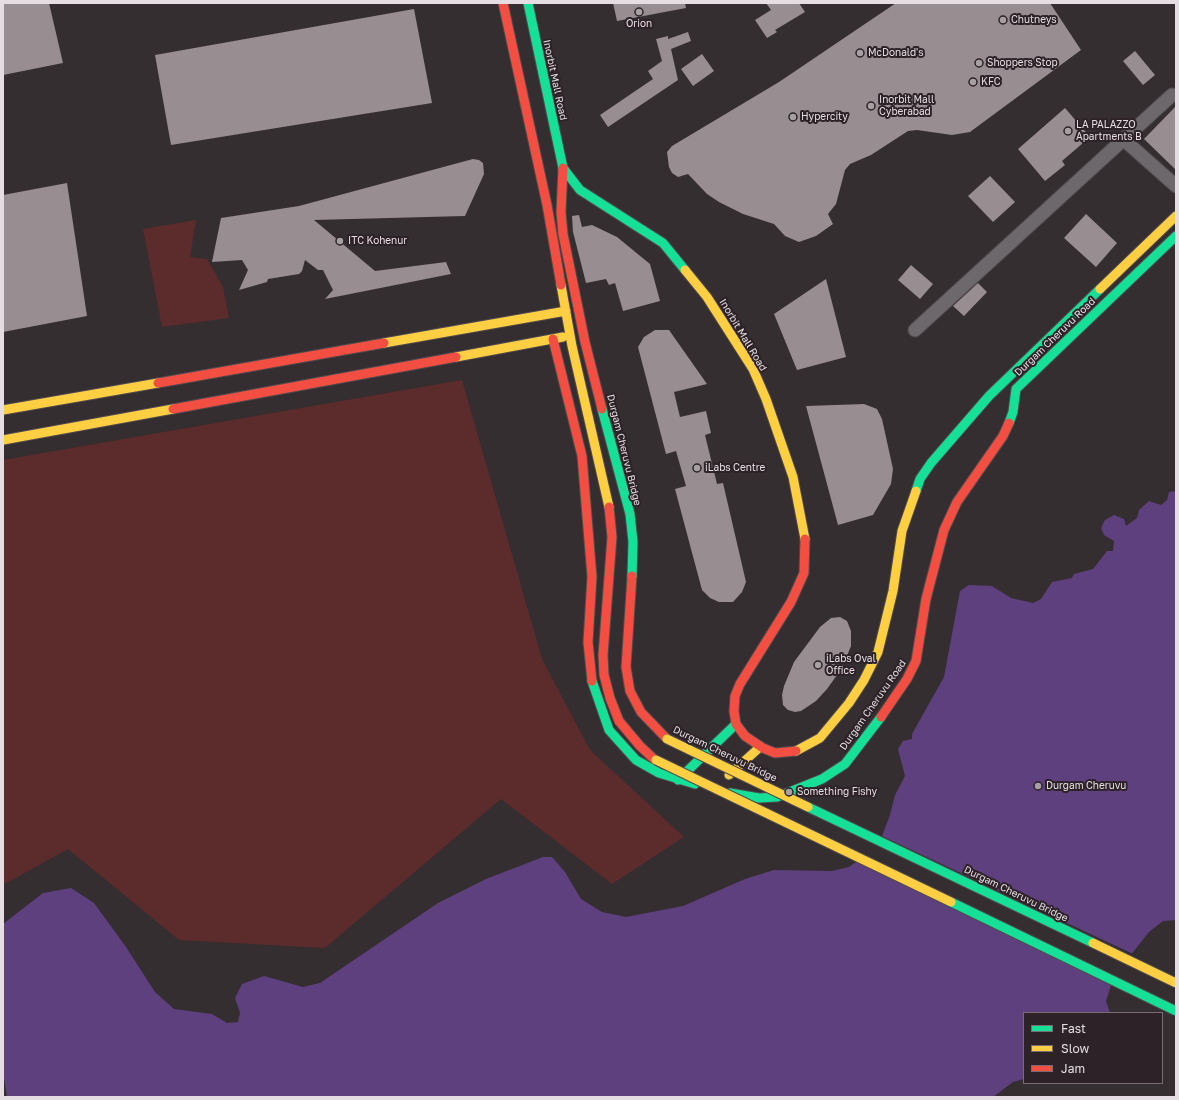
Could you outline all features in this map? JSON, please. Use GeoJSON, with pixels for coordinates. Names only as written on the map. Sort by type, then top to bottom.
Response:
{"type":"FeatureCollection","features":[{"type":"Feature","properties":{"kind":"main road"},"geometry":{"type":"LineString","coordinates":[[503,3],[547,205],[570,335],[593,441],[609,502],[612,537],[603,655],[604,676],[610,698],[619,721],[640,746],[656,760],[1176,1011]]}},
{"type":"Feature","properties":{"kind":"main road","name":"Inorbit Mall Road"},"geometry":{"type":"LineString","coordinates":[[528,3],[563,168],[580,190],[663,243],[706,297],[753,369],[766,399],[793,477],[805,530],[806,550],[804,573],[791,602],[740,684],[735,696],[734,712],[736,724]]}},
{"type":"Feature","properties":{"kind":"main road","name":"Durgam Cheruvu Bridge"},"geometry":{"type":"LineString","coordinates":[[563,168],[561,212],[563,234],[585,342],[630,514],[633,542],[632,586],[626,667],[629,685],[640,712],[667,739],[1176,983]]}},
{"type":"Feature","properties":{"kind":"main road","name":"Durgam Cheruvu Road"},"geometry":{"type":"LineString","coordinates":[[736,724],[745,736],[760,747],[775,753],[792,753],[805,748],[820,738],[840,715],[864,680],[878,652],[893,590],[902,531],[920,479],[950,440],[989,396],[1176,216]]}},
{"type":"Feature","properties":{"kind":"main road","name":"Durgam Cheruvu Road"},"geometry":{"type":"LineString","coordinates":[[678,780],[729,793],[759,798],[777,797],[822,779],[845,764],[861,745],[907,679],[916,661],[926,599],[944,530],[957,502],[1003,436],[1013,412],[1016,389],[1176,236]]}},
{"type":"Feature","properties":{"kind":"main road"},"geometry":{"type":"LineString","coordinates":[[3,410],[566,311]]}},
{"type":"Feature","properties":{"kind":"main road"},"geometry":{"type":"LineString","coordinates":[[3,440],[570,335]]}},
{"type":"Feature","properties":{"kind":"main road"},"geometry":{"type":"LineString","coordinates":[[552,338],[582,456],[592,577],[588,642],[591,679],[610,730],[622,746],[636,760],[659,773],[678,780],[736,724]]}},
{"type":"Feature","properties":{"kind":"main road"},"geometry":{"type":"LineString","coordinates":[[729,775],[760,747]]}},
{"type":"Feature","properties":{"kind":"street"},"geometry":{"type":"LineString","coordinates":[[915,330],[1172,95]]}},
{"type":"Feature","properties":{"kind":"street"},"geometry":{"type":"LineString","coordinates":[[1123,139],[1176,186]]}},
{"type":"Feature","properties":{"kind":"shaded area"},"geometry":{"type":"Polygon","coordinates":[[[196,220],[190,257],[207,259],[223,287],[229,318],[162,327],[143,229],[196,220]]]}},
{"type":"Feature","properties":{"kind":"shaded area"},"geometry":{"type":"Polygon","coordinates":[[[462,380],[542,659],[590,750],[684,837],[612,884],[501,799],[325,948],[179,940],[68,849],[3,885],[3,460],[462,380]]]}},
{"type":"Feature","properties":{"kind":"shaded area","name":"Durgam Cheruvu"},"geometry":{"type":"Polygon","coordinates":[[[1176,491],[1176,920],[1163,921],[1149,932],[1114,976],[1106,1001],[1110,1012],[1023,1012],[1023,1079],[1013,1082],[993,1097],[7,1097],[3,1072],[3,924],[43,893],[71,888],[94,903],[126,947],[155,992],[174,1009],[212,1014],[227,1023],[238,1022],[240,1013],[235,998],[242,984],[264,976],[303,987],[320,983],[438,903],[486,879],[543,857],[552,857],[565,872],[581,899],[602,912],[626,917],[683,906],[745,879],[774,870],[832,871],[849,867],[869,853],[882,836],[890,815],[895,795],[905,776],[898,749],[903,741],[912,739],[912,734],[944,677],[960,591],[969,585],[992,586],[1011,598],[1033,603],[1041,599],[1052,582],[1072,578],[1074,574],[1093,569],[1107,551],[1113,551],[1114,541],[1104,535],[1101,528],[1105,520],[1114,515],[1124,519],[1126,526],[1137,518],[1139,510],[1149,501],[1161,505],[1167,500],[1169,492],[1176,491]]]}},
{"type":"Feature","properties":{"kind":"pier"},"geometry":{"type":"Polygon","coordinates":[[[880,835],[1133,954],[1116,977],[856,860],[868,852],[880,835]]]}},
{"type":"Feature","properties":{"kind":"building"},"geometry":{"type":"Polygon","coordinates":[[[3,3],[49,3],[63,63],[3,75],[3,3]]]}},
{"type":"Feature","properties":{"kind":"building","name":"Orion"},"geometry":{"type":"Polygon","coordinates":[[[613,3],[685,3],[686,8],[617,21],[613,3]]]}},
{"type":"Feature","properties":{"kind":"building"},"geometry":{"type":"Polygon","coordinates":[[[766,3],[799,3],[805,12],[775,30],[777,32],[767,38],[755,20],[771,10],[766,3]]]}},
{"type":"Feature","properties":{"kind":"building","name":"Inorbit Mall Cyberabad"},"geometry":{"type":"Polygon","coordinates":[[[896,3],[1050,3],[1081,50],[970,132],[952,135],[917,130],[908,131],[871,155],[850,164],[845,170],[836,204],[828,214],[833,224],[816,236],[799,242],[785,236],[774,224],[743,214],[719,202],[707,194],[688,174],[678,177],[672,173],[669,167],[667,152],[672,146],[779,82],[896,3]]]}},
{"type":"Feature","properties":{"kind":"building"},"geometry":{"type":"Polygon","coordinates":[[[414,9],[432,103],[171,145],[155,55],[414,9]]]}},
{"type":"Feature","properties":{"kind":"building"},"geometry":{"type":"Polygon","coordinates":[[[688,32],[691,41],[671,49],[678,80],[608,127],[600,115],[653,79],[648,71],[662,61],[656,39],[668,36],[668,39],[688,32]]]}},
{"type":"Feature","properties":{"kind":"building"},"geometry":{"type":"Polygon","coordinates":[[[1135,51],[1155,75],[1143,85],[1123,61],[1135,51]]]}},
{"type":"Feature","properties":{"kind":"building"},"geometry":{"type":"Polygon","coordinates":[[[702,54],[714,71],[693,86],[681,69],[702,54]]]}},
{"type":"Feature","properties":{"kind":"building"},"geometry":{"type":"Polygon","coordinates":[[[1176,106],[1176,170],[1144,139],[1176,106]]]}},
{"type":"Feature","properties":{"kind":"building"},"geometry":{"type":"Polygon","coordinates":[[[1065,108],[1090,137],[1062,161],[1065,165],[1045,181],[1018,149],[1065,108]]]}},
{"type":"Feature","properties":{"kind":"building"},"geometry":{"type":"Polygon","coordinates":[[[473,159],[479,160],[483,163],[484,174],[465,216],[314,220],[375,271],[446,262],[451,274],[325,299],[333,290],[323,270],[318,270],[305,260],[302,271],[299,274],[268,279],[267,282],[239,290],[248,270],[242,260],[212,262],[221,218],[299,206],[473,159]]]}},
{"type":"Feature","properties":{"kind":"building"},"geometry":{"type":"Polygon","coordinates":[[[990,176],[1015,202],[993,222],[968,196],[990,176]]]}},
{"type":"Feature","properties":{"kind":"building"},"geometry":{"type":"Polygon","coordinates":[[[67,183],[87,316],[3,332],[3,195],[67,183]]]}},
{"type":"Feature","properties":{"kind":"building"},"geometry":{"type":"Polygon","coordinates":[[[1086,214],[1117,243],[1096,267],[1064,238],[1086,214]]]}},
{"type":"Feature","properties":{"kind":"building"},"geometry":{"type":"Polygon","coordinates":[[[579,215],[582,227],[592,225],[617,237],[650,264],[660,301],[623,311],[615,283],[609,285],[606,279],[586,283],[573,232],[572,216],[579,215]]]}},
{"type":"Feature","properties":{"kind":"building"},"geometry":{"type":"Polygon","coordinates":[[[911,265],[933,284],[920,299],[898,280],[911,265]]]}},
{"type":"Feature","properties":{"kind":"building"},"geometry":{"type":"Polygon","coordinates":[[[826,279],[846,357],[797,370],[774,314],[826,279]]]}},
{"type":"Feature","properties":{"kind":"building"},"geometry":{"type":"Polygon","coordinates":[[[978,283],[987,292],[964,316],[953,306],[978,283]]]}},
{"type":"Feature","properties":{"kind":"building","name":"iLabs Centre"},"geometry":{"type":"Polygon","coordinates":[[[655,330],[669,330],[707,384],[674,392],[680,417],[706,411],[711,433],[705,435],[717,484],[723,483],[746,582],[742,592],[733,602],[719,602],[710,598],[702,590],[675,489],[686,486],[676,451],[666,454],[638,347],[644,337],[655,330]]]}},
{"type":"Feature","properties":{"kind":"building"},"geometry":{"type":"Polygon","coordinates":[[[864,404],[877,409],[882,419],[893,469],[891,484],[873,515],[838,525],[806,406],[864,404]]]}},
{"type":"Feature","properties":{"kind":"building","name":"iLabs Oval Office"},"geometry":{"type":"Polygon","coordinates":[[[840,617],[847,621],[851,631],[851,646],[842,668],[827,689],[816,701],[801,711],[795,712],[788,710],[783,705],[782,695],[794,662],[820,627],[831,618],[840,617]]]}},
{"type":"Feature","properties":{"kind":"traffic: fast"},"geometry":{"type":"LineString","coordinates":[[528,3],[563,168],[580,190],[663,243],[685,270]]}},
{"type":"Feature","properties":{"kind":"traffic: fast"},"geometry":{"type":"LineString","coordinates":[[1009,423],[1013,412],[1016,389],[1176,236]]}},
{"type":"Feature","properties":{"kind":"traffic: fast"},"geometry":{"type":"LineString","coordinates":[[916,491],[920,479],[931,463],[989,396],[1100,289]]}},
{"type":"Feature","properties":{"kind":"traffic: fast"},"geometry":{"type":"LineString","coordinates":[[602,409],[630,514],[633,542],[632,576]]}},
{"type":"Feature","properties":{"kind":"traffic: fast"},"geometry":{"type":"LineString","coordinates":[[592,681],[609,730],[636,760],[659,773],[695,784]]}},
{"type":"Feature","properties":{"kind":"traffic: fast"},"geometry":{"type":"LineString","coordinates":[[730,793],[759,798],[777,797],[822,779],[845,764],[881,717]]}},
{"type":"Feature","properties":{"kind":"traffic: fast"},"geometry":{"type":"LineString","coordinates":[[678,780],[736,724]]}},
{"type":"Feature","properties":{"kind":"traffic: fast"},"geometry":{"type":"LineString","coordinates":[[808,807],[1093,943]]}},
{"type":"Feature","properties":{"kind":"traffic: fast"},"geometry":{"type":"LineString","coordinates":[[951,902],[1176,1011]]}},
{"type":"Feature","properties":{"kind":"traffic: slow"},"geometry":{"type":"LineString","coordinates":[[1100,289],[1176,216]]}},
{"type":"Feature","properties":{"kind":"traffic: slow"},"geometry":{"type":"LineString","coordinates":[[685,270],[707,297],[753,369],[766,399],[793,477],[805,539]]}},
{"type":"Feature","properties":{"kind":"traffic: slow"},"geometry":{"type":"LineString","coordinates":[[561,285],[572,346],[609,507]]}},
{"type":"Feature","properties":{"kind":"traffic: slow"},"geometry":{"type":"LineString","coordinates":[[384,343],[566,311]]}},
{"type":"Feature","properties":{"kind":"traffic: slow"},"geometry":{"type":"LineString","coordinates":[[456,357],[563,337]]}},
{"type":"Feature","properties":{"kind":"traffic: slow"},"geometry":{"type":"LineString","coordinates":[[3,410],[158,383]]}},
{"type":"Feature","properties":{"kind":"traffic: slow"},"geometry":{"type":"LineString","coordinates":[[3,440],[173,409]]}},
{"type":"Feature","properties":{"kind":"traffic: slow"},"geometry":{"type":"LineString","coordinates":[[796,751],[820,738],[849,703],[864,680],[878,652],[893,591],[902,531],[916,491]]}},
{"type":"Feature","properties":{"kind":"traffic: slow"},"geometry":{"type":"LineString","coordinates":[[667,739],[808,807]]}},
{"type":"Feature","properties":{"kind":"traffic: slow"},"geometry":{"type":"LineString","coordinates":[[729,775],[760,747]]}},
{"type":"Feature","properties":{"kind":"traffic: slow"},"geometry":{"type":"LineString","coordinates":[[656,760],[951,902]]}},
{"type":"Feature","properties":{"kind":"traffic: slow"},"geometry":{"type":"LineString","coordinates":[[1093,943],[1176,983]]}},
{"type":"Feature","properties":{"kind":"traffic: jam"},"geometry":{"type":"LineString","coordinates":[[503,3],[547,205],[561,285]]}},
{"type":"Feature","properties":{"kind":"traffic: jam"},"geometry":{"type":"LineString","coordinates":[[563,168],[561,212],[563,234],[585,342],[602,409]]}},
{"type":"Feature","properties":{"kind":"traffic: jam"},"geometry":{"type":"LineString","coordinates":[[553,339],[582,456],[592,577],[588,642],[592,681]]}},
{"type":"Feature","properties":{"kind":"traffic: jam"},"geometry":{"type":"LineString","coordinates":[[158,383],[384,343]]}},
{"type":"Feature","properties":{"kind":"traffic: jam"},"geometry":{"type":"LineString","coordinates":[[173,409],[456,357]]}},
{"type":"Feature","properties":{"kind":"traffic: jam"},"geometry":{"type":"LineString","coordinates":[[881,717],[907,679],[916,661],[926,599],[944,530],[957,502],[1003,436],[1009,423]]}},
{"type":"Feature","properties":{"kind":"traffic: jam"},"geometry":{"type":"LineString","coordinates":[[609,507],[612,537],[603,655],[604,675],[610,698],[619,721],[640,746],[655,760]]}},
{"type":"Feature","properties":{"kind":"traffic: jam"},"geometry":{"type":"LineString","coordinates":[[796,751],[775,753],[763,748],[745,736],[736,724],[734,711],[735,696],[740,684],[791,602],[804,573],[805,539]]}},
{"type":"Feature","properties":{"kind":"traffic: jam"},"geometry":{"type":"LineString","coordinates":[[632,576],[626,667],[630,691],[641,712],[667,739]]}},
{"type":"Feature","properties":{"kind":"place","name":"Orion"},"geometry":{"type":"Point","coordinates":[639,12]}},
{"type":"Feature","properties":{"kind":"place","name":"Chutneys"},"geometry":{"type":"Point","coordinates":[1003,20]}},
{"type":"Feature","properties":{"kind":"place","name":"McDonald's"},"geometry":{"type":"Point","coordinates":[860,53]}},
{"type":"Feature","properties":{"kind":"place","name":"Shoppers Stop"},"geometry":{"type":"Point","coordinates":[979,63]}},
{"type":"Feature","properties":{"kind":"place","name":"KFC"},"geometry":{"type":"Point","coordinates":[973,82]}},
{"type":"Feature","properties":{"kind":"place","name":"Inorbit Mall Cyberabad"},"geometry":{"type":"Point","coordinates":[871,106]}},
{"type":"Feature","properties":{"kind":"place","name":"Hypercity"},"geometry":{"type":"Point","coordinates":[793,117]}},
{"type":"Feature","properties":{"kind":"place","name":"LA PALAZZO Apartments B"},"geometry":{"type":"Point","coordinates":[1068,131]}},
{"type":"Feature","properties":{"kind":"place","name":"ITC Kohenur"},"geometry":{"type":"Point","coordinates":[340,241]}},
{"type":"Feature","properties":{"kind":"place","name":"iLabs Centre"},"geometry":{"type":"Point","coordinates":[697,468]}},
{"type":"Feature","properties":{"kind":"place","name":"iLabs Oval Office"},"geometry":{"type":"Point","coordinates":[818,665]}},
{"type":"Feature","properties":{"kind":"place","name":"Durgam Cheruvu"},"geometry":{"type":"Point","coordinates":[1038,786]}},
{"type":"Feature","properties":{"kind":"place","name":"Something Fishy"},"geometry":{"type":"Point","coordinates":[789,792]}}]}
